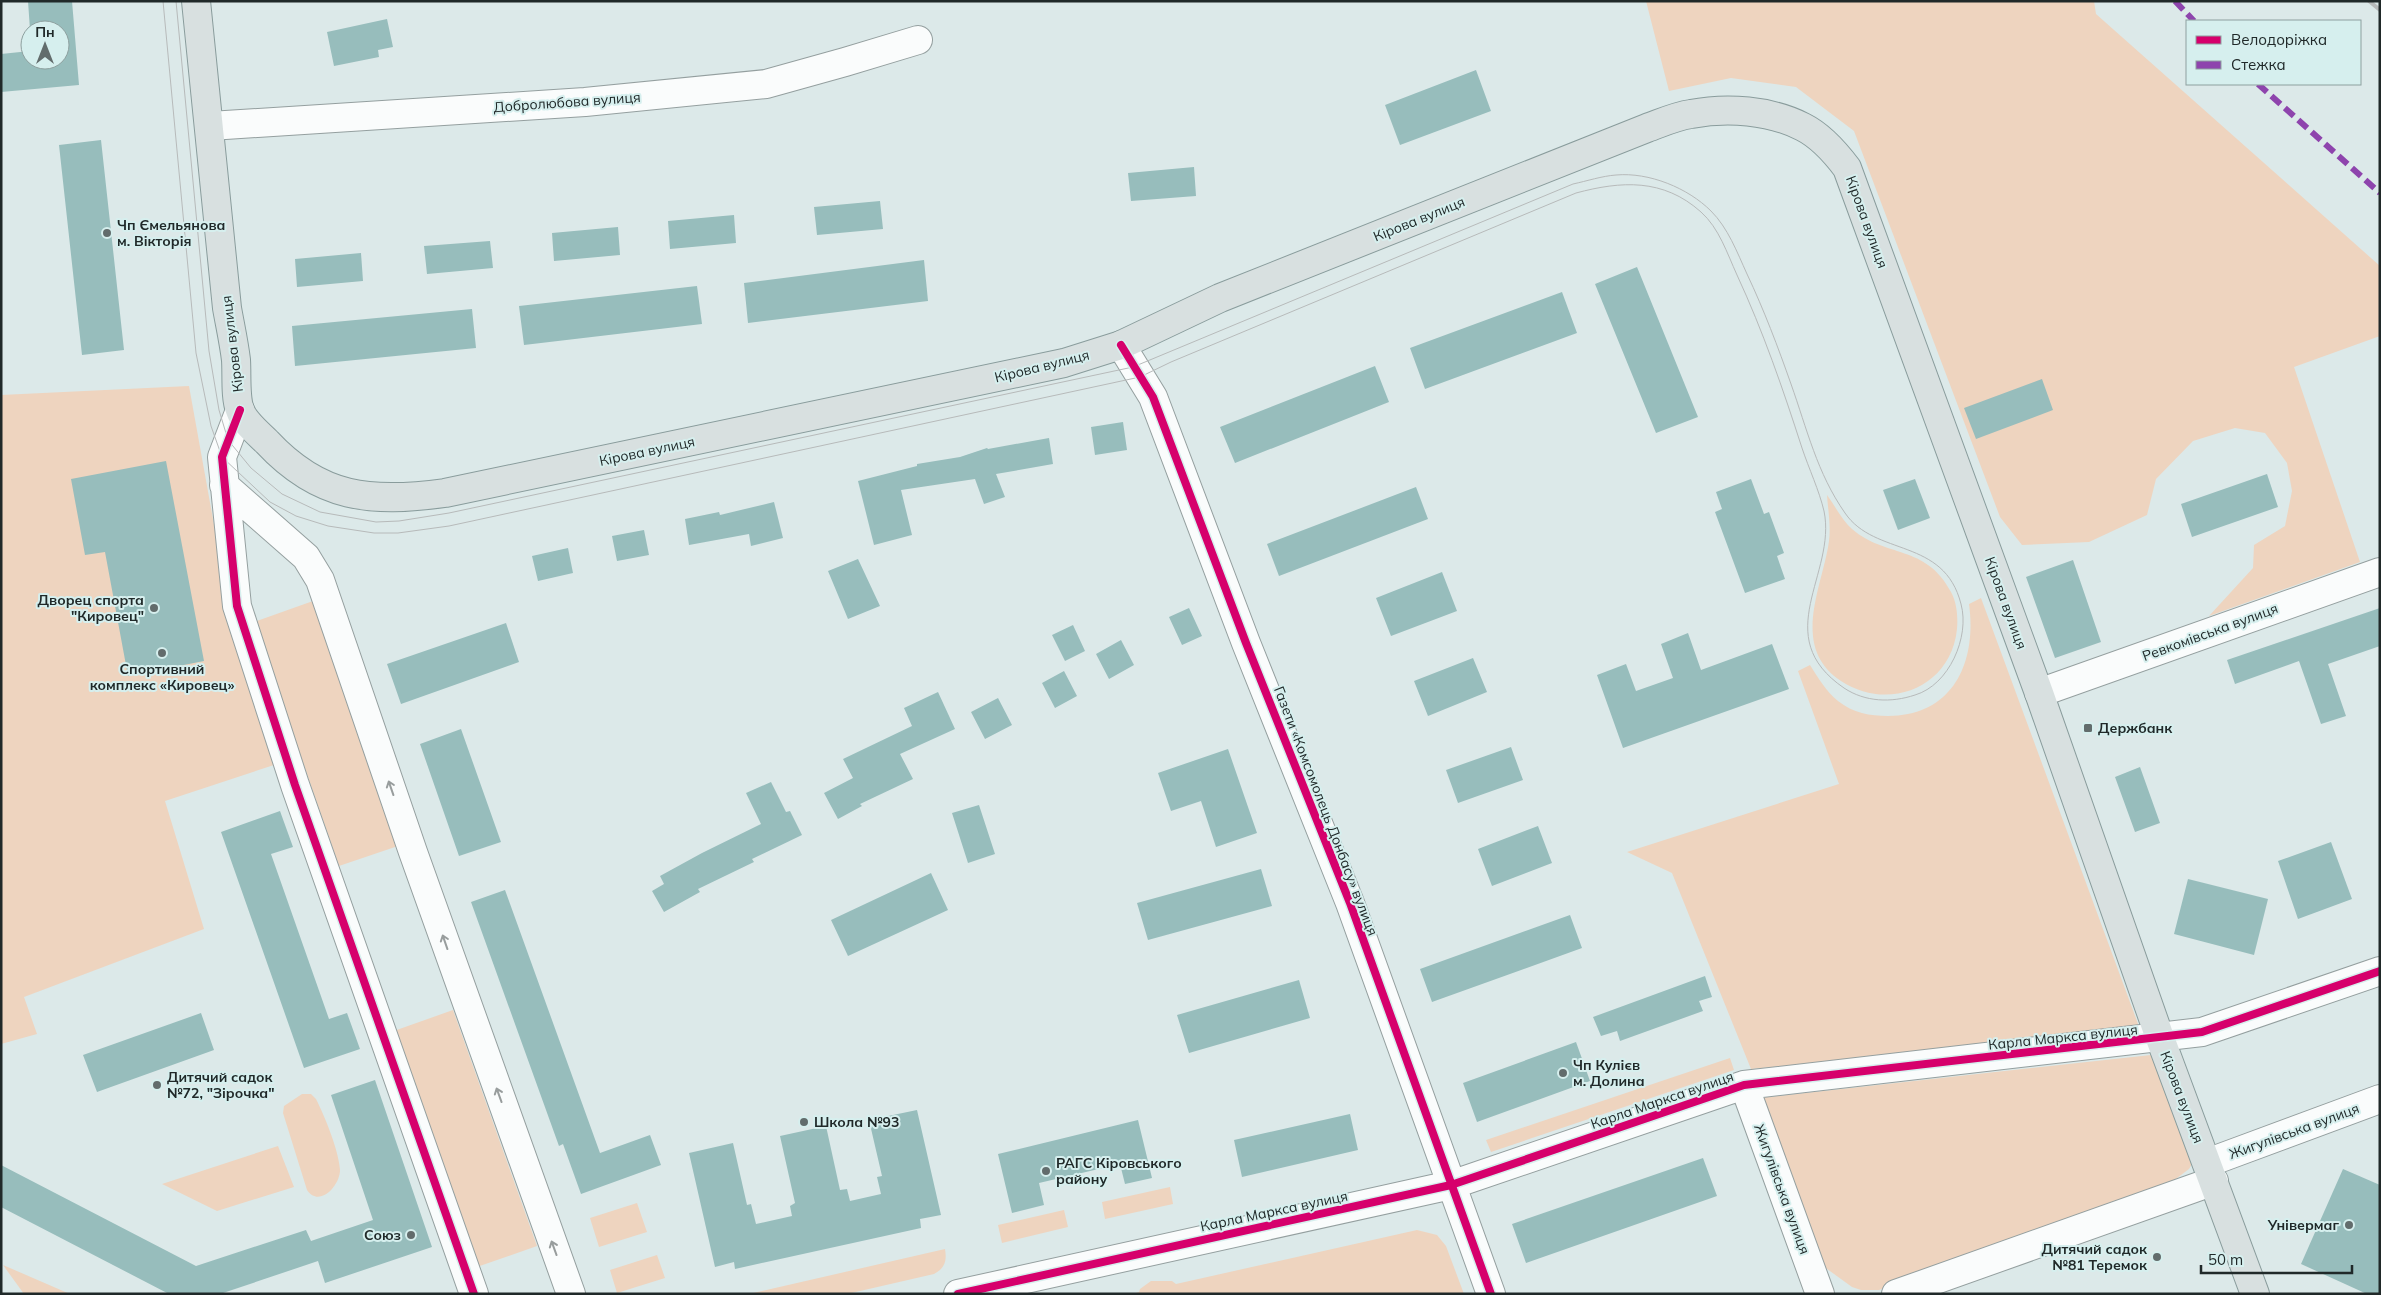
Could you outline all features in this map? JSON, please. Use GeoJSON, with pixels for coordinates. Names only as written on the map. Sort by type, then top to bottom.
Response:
{"type":"FeatureCollection","features":[{"type":"Feature","properties":{"kind":"main road","name":"Кірова вулиця"},"geometry":{"type":"LineString","coordinates":[[196,1],[226,298],[240,410],[276,452],[295,469],[326,487],[363,496],[401,499],[445,493],[1054,366],[1121,345],[1220,298],[1647,128],[1690,114],[1725,110],[1763,114],[1804,127],[1832,149],[1847,168],[2039,693],[2160,1038],[2255,1294]]}},
{"type":"Feature","properties":{"kind":"street","name":"Добролюбова вулиця"},"geometry":{"type":"LineString","coordinates":[[210,126],[585,102],[766,84],[918,40]]}},
{"type":"Feature","properties":{"kind":"street","name":"Газети «Комсомолець Донбасу» вулиця"},"geometry":{"type":"LineString","coordinates":[[1121,345],[1153,397],[1246,642],[1350,904],[1490,1294]]}},
{"type":"Feature","properties":{"kind":"street"},"geometry":{"type":"LineString","coordinates":[[240,410],[222,457],[237,606],[295,785],[474,1294]]}},
{"type":"Feature","properties":{"kind":"street"},"geometry":{"type":"LineString","coordinates":[[224,485],[306,557],[320,580],[413,852],[571,1294]]}},
{"type":"Feature","properties":{"kind":"street","name":"Ревкомівська вулиця"},"geometry":{"type":"LineString","coordinates":[[2039,693],[2380,572]]}},
{"type":"Feature","properties":{"kind":"street","name":"Карла Маркса вулиця"},"geometry":{"type":"LineString","coordinates":[[958,1294],[1451,1185],[1744,1085],[2202,1032],[2380,971]]}},
{"type":"Feature","properties":{"kind":"street","name":"Жигулівська вулиця"},"geometry":{"type":"LineString","coordinates":[[1744,1085],[1820,1294]]}},
{"type":"Feature","properties":{"kind":"street","name":"Жигулівська вулиця"},"geometry":{"type":"LineString","coordinates":[[1896,1294],[2211,1172],[2380,1099]]}},
{"type":"Feature","properties":{"kind":"shaded area"},"geometry":{"type":"Polygon","coordinates":[[[1646,1],[2094,1],[2096,14],[2380,266],[2380,336],[2294,367],[2360,562],[2209,616],[2253,568],[2254,545],[2285,526],[2292,491],[2287,463],[2265,433],[2235,428],[2193,441],[2156,479],[2147,515],[2089,542],[2022,545],[2000,517],[1854,131],[1796,87],[1731,78],[1669,91],[1646,1]]]}},
{"type":"Feature","properties":{"kind":"shaded area","name":"Cпортивний комплекс «Кировец»"},"geometry":{"type":"Polygon","coordinates":[[[189,386],[229,608],[277,764],[165,801],[204,929],[24,997],[37,1034],[1,1044],[1,395],[189,386]]]}},
{"type":"Feature","properties":{"kind":"shaded area"},"geometry":{"type":"Polygon","coordinates":[[[1827,495],[1852,529],[1865,538],[1904,553],[1930,566],[1941,577],[1953,596],[1957,610],[1957,629],[1952,649],[1943,666],[1930,680],[1914,689],[1897,694],[1878,694],[1859,690],[1841,681],[1825,667],[1816,651],[1813,634],[1813,615],[1829,541],[1830,524],[1827,495]]]}},
{"type":"Feature","properties":{"kind":"shaded area"},"geometry":{"type":"Polygon","coordinates":[[[1981,598],[2141,1032],[1751,1069],[1672,873],[1627,852],[1839,784],[1798,671],[1810,665],[1834,697],[1844,705],[1862,713],[1888,716],[1911,714],[1930,707],[1945,696],[1956,681],[1964,664],[1969,646],[1971,625],[1969,604],[1981,598]]]}},
{"type":"Feature","properties":{"kind":"shaded area"},"geometry":{"type":"Polygon","coordinates":[[[313,601],[398,846],[339,866],[254,622],[313,601]]]}},
{"type":"Feature","properties":{"kind":"shaded area"},"geometry":{"type":"Polygon","coordinates":[[[453,1010],[537,1246],[474,1268],[391,1032],[453,1010]]]}},
{"type":"Feature","properties":{"kind":"shaded area"},"geometry":{"type":"Polygon","coordinates":[[[2151,1055],[2192,1164],[2189,1169],[2169,1184],[1879,1290],[1861,1290],[1852,1287],[1823,1266],[1759,1098],[2151,1055]]]}},
{"type":"Feature","properties":{"kind":"shaded area"},"geometry":{"type":"Polygon","coordinates":[[[1730,1058],[1734,1070],[1491,1152],[1486,1140],[1730,1058]]]}},
{"type":"Feature","properties":{"kind":"shaded area"},"geometry":{"type":"Polygon","coordinates":[[[302,1094],[311,1094],[316,1099],[331,1134],[339,1162],[340,1170],[337,1182],[323,1196],[317,1197],[307,1190],[283,1113],[284,1106],[302,1094]]]}},
{"type":"Feature","properties":{"kind":"shaded area"},"geometry":{"type":"Polygon","coordinates":[[[278,1146],[294,1187],[217,1211],[162,1184],[278,1146]]]}},
{"type":"Feature","properties":{"kind":"shaded area"},"geometry":{"type":"Polygon","coordinates":[[[1170,1187],[1173,1204],[1105,1219],[1102,1202],[1170,1187]]]}},
{"type":"Feature","properties":{"kind":"shaded area"},"geometry":{"type":"Polygon","coordinates":[[[637,1203],[647,1232],[599,1247],[590,1218],[637,1203]]]}},
{"type":"Feature","properties":{"kind":"shaded area"},"geometry":{"type":"Polygon","coordinates":[[[1064,1210],[1068,1227],[1002,1243],[998,1225],[1064,1210]]]}},
{"type":"Feature","properties":{"kind":"shaded area"},"geometry":{"type":"Polygon","coordinates":[[[1417,1230],[1437,1235],[1446,1246],[1464,1294],[1133,1294],[1139,1292],[1140,1289],[1151,1281],[1172,1281],[1176,1284],[1417,1230]]]}},
{"type":"Feature","properties":{"kind":"shaded area"},"geometry":{"type":"Polygon","coordinates":[[[945,1249],[946,1257],[944,1264],[934,1274],[847,1294],[749,1294],[945,1249]]]}},
{"type":"Feature","properties":{"kind":"shaded area"},"geometry":{"type":"Polygon","coordinates":[[[657,1255],[665,1278],[617,1293],[610,1270],[657,1255]]]}},
{"type":"Feature","properties":{"kind":"shaded area"},"geometry":{"type":"Polygon","coordinates":[[[3,1265],[70,1294],[24,1294],[3,1265]]]}},
{"type":"Feature","properties":{"kind":"building"},"geometry":{"type":"Polygon","coordinates":[[[28,1],[72,1],[79,85],[1,92],[1,54],[20,52],[20,70],[70,70],[70,20],[29,20],[28,1]]]}},
{"type":"Feature","properties":{"kind":"building"},"geometry":{"type":"Polygon","coordinates":[[[387,19],[393,47],[378,50],[379,57],[334,66],[327,32],[387,19]]]}},
{"type":"Feature","properties":{"kind":"building"},"geometry":{"type":"Polygon","coordinates":[[[1476,70],[1491,111],[1400,145],[1385,105],[1476,70]]]}},
{"type":"Feature","properties":{"kind":"building"},"geometry":{"type":"Polygon","coordinates":[[[101,140],[124,350],[82,355],[59,145],[101,140]]]}},
{"type":"Feature","properties":{"kind":"building"},"geometry":{"type":"Polygon","coordinates":[[[1194,167],[1196,196],[1131,201],[1128,173],[1194,167]]]}},
{"type":"Feature","properties":{"kind":"building"},"geometry":{"type":"Polygon","coordinates":[[[880,201],[883,229],[817,235],[814,207],[880,201]]]}},
{"type":"Feature","properties":{"kind":"building"},"geometry":{"type":"Polygon","coordinates":[[[734,215],[736,243],[670,249],[668,221],[734,215]]]}},
{"type":"Feature","properties":{"kind":"building"},"geometry":{"type":"Polygon","coordinates":[[[618,227],[620,255],[554,261],[552,233],[618,227]]]}},
{"type":"Feature","properties":{"kind":"building"},"geometry":{"type":"Polygon","coordinates":[[[490,241],[493,268],[427,274],[424,246],[490,241]]]}},
{"type":"Feature","properties":{"kind":"building"},"geometry":{"type":"Polygon","coordinates":[[[361,253],[363,281],[297,287],[295,259],[361,253]]]}},
{"type":"Feature","properties":{"kind":"building"},"geometry":{"type":"Polygon","coordinates":[[[924,260],[928,301],[748,323],[744,283],[924,260]]]}},
{"type":"Feature","properties":{"kind":"building"},"geometry":{"type":"Polygon","coordinates":[[[1637,267],[1698,417],[1656,433],[1595,284],[1637,267]]]}},
{"type":"Feature","properties":{"kind":"building"},"geometry":{"type":"Polygon","coordinates":[[[697,286],[702,324],[524,345],[519,306],[697,286]]]}},
{"type":"Feature","properties":{"kind":"building"},"geometry":{"type":"Polygon","coordinates":[[[1562,292],[1577,333],[1425,389],[1410,348],[1562,292]]]}},
{"type":"Feature","properties":{"kind":"building"},"geometry":{"type":"Polygon","coordinates":[[[472,309],[476,348],[295,366],[292,326],[472,309]]]}},
{"type":"Feature","properties":{"kind":"building"},"geometry":{"type":"Polygon","coordinates":[[[1375,366],[1389,402],[1235,463],[1220,427],[1375,366]]]}},
{"type":"Feature","properties":{"kind":"building"},"geometry":{"type":"Polygon","coordinates":[[[2042,379],[2053,410],[1976,439],[1964,408],[2042,379]]]}},
{"type":"Feature","properties":{"kind":"building"},"geometry":{"type":"Polygon","coordinates":[[[1123,422],[1127,450],[1095,455],[1091,427],[1123,422]]]}},
{"type":"Feature","properties":{"kind":"building"},"geometry":{"type":"Polygon","coordinates":[[[1049,438],[1053,464],[996,474],[1005,497],[984,504],[975,479],[901,490],[912,535],[874,545],[858,481],[917,466],[917,464],[960,457],[987,448],[1049,438]]]}},
{"type":"Feature","properties":{"kind":"building","name":"Дворец спорта \"Кировец\""},"geometry":{"type":"Polygon","coordinates":[[[166,461],[204,661],[128,676],[105,552],[85,555],[71,479],[166,461]]]}},
{"type":"Feature","properties":{"kind":"building"},"geometry":{"type":"Polygon","coordinates":[[[2267,474],[2278,507],[2192,537],[2181,504],[2267,474]]]}},
{"type":"Feature","properties":{"kind":"building"},"geometry":{"type":"Polygon","coordinates":[[[1751,479],[1764,514],[1769,512],[1784,553],[1777,556],[1785,579],[1745,593],[1715,512],[1722,509],[1716,492],[1751,479]]]}},
{"type":"Feature","properties":{"kind":"building"},"geometry":{"type":"Polygon","coordinates":[[[1915,479],[1930,518],[1898,530],[1883,490],[1915,479]]]}},
{"type":"Feature","properties":{"kind":"building"},"geometry":{"type":"Polygon","coordinates":[[[1416,487],[1428,519],[1279,576],[1267,544],[1416,487]]]}},
{"type":"Feature","properties":{"kind":"building"},"geometry":{"type":"Polygon","coordinates":[[[774,502],[783,538],[751,546],[749,534],[689,545],[685,519],[719,512],[720,515],[774,502]]]}},
{"type":"Feature","properties":{"kind":"building"},"geometry":{"type":"Polygon","coordinates":[[[644,530],[649,555],[617,561],[612,536],[644,530]]]}},
{"type":"Feature","properties":{"kind":"building"},"geometry":{"type":"Polygon","coordinates":[[[568,548],[573,573],[538,581],[532,556],[568,548]]]}},
{"type":"Feature","properties":{"kind":"building"},"geometry":{"type":"Polygon","coordinates":[[[858,559],[880,606],[848,619],[828,571],[858,559]]]}},
{"type":"Feature","properties":{"kind":"building"},"geometry":{"type":"Polygon","coordinates":[[[2073,560],[2101,642],[2055,658],[2026,577],[2073,560]]]}},
{"type":"Feature","properties":{"kind":"building"},"geometry":{"type":"Polygon","coordinates":[[[1442,572],[1457,611],[1391,636],[1376,598],[1442,572]]]}},
{"type":"Feature","properties":{"kind":"building"},"geometry":{"type":"Polygon","coordinates":[[[1189,608],[1202,636],[1182,645],[1169,617],[1189,608]]]}},
{"type":"Feature","properties":{"kind":"building"},"geometry":{"type":"Polygon","coordinates":[[[2380,608],[2380,646],[2328,664],[2346,716],[2321,724],[2299,661],[2235,684],[2227,660],[2380,608]]]}},
{"type":"Feature","properties":{"kind":"building"},"geometry":{"type":"Polygon","coordinates":[[[506,623],[519,662],[401,704],[387,664],[506,623]]]}},
{"type":"Feature","properties":{"kind":"building"},"geometry":{"type":"Polygon","coordinates":[[[1073,625],[1085,651],[1065,661],[1052,635],[1073,625]]]}},
{"type":"Feature","properties":{"kind":"building"},"geometry":{"type":"Polygon","coordinates":[[[1688,633],[1701,670],[1772,644],[1789,689],[1623,748],[1597,675],[1626,664],[1636,691],[1673,678],[1661,644],[1688,633]]]}},
{"type":"Feature","properties":{"kind":"building"},"geometry":{"type":"Polygon","coordinates":[[[1121,640],[1134,665],[1109,679],[1096,654],[1121,640]]]}},
{"type":"Feature","properties":{"kind":"building"},"geometry":{"type":"Polygon","coordinates":[[[1473,658],[1487,692],[1428,716],[1414,681],[1473,658]]]}},
{"type":"Feature","properties":{"kind":"building"},"geometry":{"type":"Polygon","coordinates":[[[1064,671],[1077,696],[1055,708],[1042,683],[1064,671]]]}},
{"type":"Feature","properties":{"kind":"building"},"geometry":{"type":"Polygon","coordinates":[[[938,692],[955,729],[900,754],[913,779],[860,804],[862,806],[838,819],[824,793],[853,778],[843,759],[912,726],[904,708],[938,692]]]}},
{"type":"Feature","properties":{"kind":"building"},"geometry":{"type":"Polygon","coordinates":[[[998,698],[1012,725],[985,739],[971,712],[998,698]]]}},
{"type":"Feature","properties":{"kind":"building"},"geometry":{"type":"Polygon","coordinates":[[[461,729],[501,842],[459,856],[420,744],[461,729]]]}},
{"type":"Feature","properties":{"kind":"building"},"geometry":{"type":"Polygon","coordinates":[[[1511,747],[1523,780],[1458,803],[1446,770],[1511,747]]]}},
{"type":"Feature","properties":{"kind":"building"},"geometry":{"type":"Polygon","coordinates":[[[1228,749],[1257,833],[1216,847],[1201,801],[1171,811],[1158,773],[1228,749]]]}},
{"type":"Feature","properties":{"kind":"building"},"geometry":{"type":"Polygon","coordinates":[[[2140,767],[2160,823],[2135,832],[2115,777],[2140,767]]]}},
{"type":"Feature","properties":{"kind":"building"},"geometry":{"type":"Polygon","coordinates":[[[771,782],[786,812],[790,811],[802,835],[752,859],[754,862],[698,889],[700,892],[664,912],[652,891],[664,884],[660,876],[761,824],[746,793],[771,782]]]}},
{"type":"Feature","properties":{"kind":"building"},"geometry":{"type":"Polygon","coordinates":[[[979,805],[995,854],[968,863],[952,813],[979,805]]]}},
{"type":"Feature","properties":{"kind":"building"},"geometry":{"type":"Polygon","coordinates":[[[280,811],[293,847],[271,854],[329,1019],[347,1013],[360,1049],[304,1068],[221,832],[280,811]]]}},
{"type":"Feature","properties":{"kind":"building"},"geometry":{"type":"Polygon","coordinates":[[[1538,826],[1552,863],[1492,886],[1478,849],[1538,826]]]}},
{"type":"Feature","properties":{"kind":"building"},"geometry":{"type":"Polygon","coordinates":[[[2331,842],[2352,899],[2298,919],[2278,861],[2331,842]]]}},
{"type":"Feature","properties":{"kind":"building"},"geometry":{"type":"Polygon","coordinates":[[[1261,869],[1272,906],[1148,940],[1137,903],[1261,869]]]}},
{"type":"Feature","properties":{"kind":"building"},"geometry":{"type":"Polygon","coordinates":[[[931,873],[948,910],[848,956],[831,920],[931,873]]]}},
{"type":"Feature","properties":{"kind":"building"},"geometry":{"type":"Polygon","coordinates":[[[2188,879],[2268,899],[2254,955],[2174,934],[2188,879]]]}},
{"type":"Feature","properties":{"kind":"building"},"geometry":{"type":"Polygon","coordinates":[[[505,890],[600,1153],[650,1135],[661,1165],[581,1194],[563,1144],[559,1146],[471,902],[505,890]]]}},
{"type":"Feature","properties":{"kind":"building"},"geometry":{"type":"Polygon","coordinates":[[[1570,915],[1582,948],[1432,1002],[1420,969],[1570,915]]]}},
{"type":"Feature","properties":{"kind":"building"},"geometry":{"type":"Polygon","coordinates":[[[1705,976],[1712,997],[1699,1001],[1703,1011],[1620,1041],[1617,1031],[1601,1036],[1593,1017],[1705,976]]]}},
{"type":"Feature","properties":{"kind":"building"},"geometry":{"type":"Polygon","coordinates":[[[1299,980],[1310,1018],[1189,1053],[1177,1015],[1299,980]]]}},
{"type":"Feature","properties":{"kind":"building"},"geometry":{"type":"Polygon","coordinates":[[[201,1013],[214,1050],[97,1092],[83,1055],[201,1013]]]}},
{"type":"Feature","properties":{"kind":"building"},"geometry":{"type":"Polygon","coordinates":[[[1576,1042],[1590,1081],[1477,1122],[1463,1083],[1576,1042]]]}},
{"type":"Feature","properties":{"kind":"building"},"geometry":{"type":"Polygon","coordinates":[[[375,1080],[432,1247],[325,1283],[318,1261],[220,1294],[169,1294],[1,1207],[1,1165],[196,1266],[306,1230],[311,1241],[373,1220],[331,1095],[375,1080]]]}},
{"type":"Feature","properties":{"kind":"building"},"geometry":{"type":"Polygon","coordinates":[[[917,1110],[941,1215],[920,1219],[921,1228],[735,1269],[734,1262],[715,1267],[689,1153],[733,1143],[747,1205],[751,1204],[756,1224],[792,1216],[790,1206],[795,1203],[780,1136],[826,1126],[840,1190],[847,1189],[850,1201],[881,1194],[877,1177],[882,1176],[869,1120],[917,1110]]]}},
{"type":"Feature","properties":{"kind":"building"},"geometry":{"type":"Polygon","coordinates":[[[1350,1114],[1358,1150],[1242,1177],[1234,1140],[1350,1114]]]}},
{"type":"Feature","properties":{"kind":"building","name":"РАГС Кіровського району"},"geometry":{"type":"Polygon","coordinates":[[[1138,1120],[1152,1178],[1125,1184],[1120,1164],[1039,1183],[1044,1205],[1012,1213],[998,1154],[1138,1120]]]}},
{"type":"Feature","properties":{"kind":"building"},"geometry":{"type":"Polygon","coordinates":[[[1703,1158],[1717,1196],[1526,1263],[1512,1224],[1703,1158]]]}},
{"type":"Feature","properties":{"kind":"building","name":"Універмаг"},"geometry":{"type":"Polygon","coordinates":[[[2343,1169],[2380,1185],[2380,1294],[2367,1294],[2301,1264],[2343,1169]]]}},
{"type":"Feature","properties":{"kind":"tram line"},"geometry":{"type":"LineString","coordinates":[[163,1],[196,353],[211,426],[222,457],[270,502],[296,516],[328,526],[374,533],[398,533],[449,526],[1140,377],[1171,362],[1576,193],[1609,186],[1641,185],[1672,193],[1687,201],[1701,212],[1713,226],[1722,241],[1772,360],[1824,511],[1825,535],[1822,558],[1810,604],[1808,626],[1811,647],[1822,668],[1852,693],[1878,700],[1906,698],[1927,690],[1938,681],[1947,671],[1959,645],[1963,617],[1961,604],[1952,583],[1940,568],[1925,557],[1873,536],[1858,527],[1835,498],[1813,450],[1765,315],[1736,249],[1722,225],[1711,211],[1691,195],[1667,183],[1642,176],[1605,176],[1573,184],[1133,367],[449,513],[399,521],[376,522],[320,512],[282,494],[251,468],[228,440],[219,410],[209,351],[176,1]]}},
{"type":"Feature","properties":{"kind":"railway"},"geometry":{"type":"LineString","coordinates":[[2369,1],[2380,10]]}},
{"type":"Feature","properties":{"kind":"marked path"},"geometry":{"type":"LineString","coordinates":[[2175,1],[2193,20]]}},
{"type":"Feature","properties":{"kind":"marked path"},"geometry":{"type":"LineString","coordinates":[[2259,85],[2380,193]]}},
{"type":"Feature","properties":{"kind":"cycle path"},"geometry":{"type":"LineString","coordinates":[[1121,345],[1153,397],[1246,643],[1350,903],[1491,1294]]}},
{"type":"Feature","properties":{"kind":"cycle path"},"geometry":{"type":"LineString","coordinates":[[240,410],[222,457],[237,606],[295,785],[474,1294]]}},
{"type":"Feature","properties":{"kind":"cycle path"},"geometry":{"type":"LineString","coordinates":[[958,1294],[1451,1185],[1744,1085],[2202,1032],[2380,971]]}},
{"type":"Feature","properties":{"kind":"place","name":"Чп Ємельянова м. Вікторія"},"geometry":{"type":"Point","coordinates":[107,233]}},
{"type":"Feature","properties":{"kind":"place","name":"Дворец спорта \"Кировец\""},"geometry":{"type":"Point","coordinates":[154,608]}},
{"type":"Feature","properties":{"kind":"place","name":"Cпортивний комплекс «Кировец»"},"geometry":{"type":"Point","coordinates":[162,653]}},
{"type":"Feature","properties":{"kind":"place","name":"Держбанк"},"geometry":{"type":"Point","coordinates":[2088,728]}},
{"type":"Feature","properties":{"kind":"place","name":"Чп Кулієв м. Долина"},"geometry":{"type":"Point","coordinates":[1563,1073]}},
{"type":"Feature","properties":{"kind":"place","name":"Дитячий садок №72, \"Зірочка\""},"geometry":{"type":"Point","coordinates":[157,1085]}},
{"type":"Feature","properties":{"kind":"place","name":"Школа №93"},"geometry":{"type":"Point","coordinates":[804,1122]}},
{"type":"Feature","properties":{"kind":"place","name":"РАГС Кіровського району"},"geometry":{"type":"Point","coordinates":[1046,1171]}},
{"type":"Feature","properties":{"kind":"place","name":"Універмаг"},"geometry":{"type":"Point","coordinates":[2349,1225]}},
{"type":"Feature","properties":{"kind":"place","name":"Союз"},"geometry":{"type":"Point","coordinates":[411,1235]}},
{"type":"Feature","properties":{"kind":"place","name":"Дитячий садок №81 Теремок"},"geometry":{"type":"Point","coordinates":[2157,1257]}}]}
